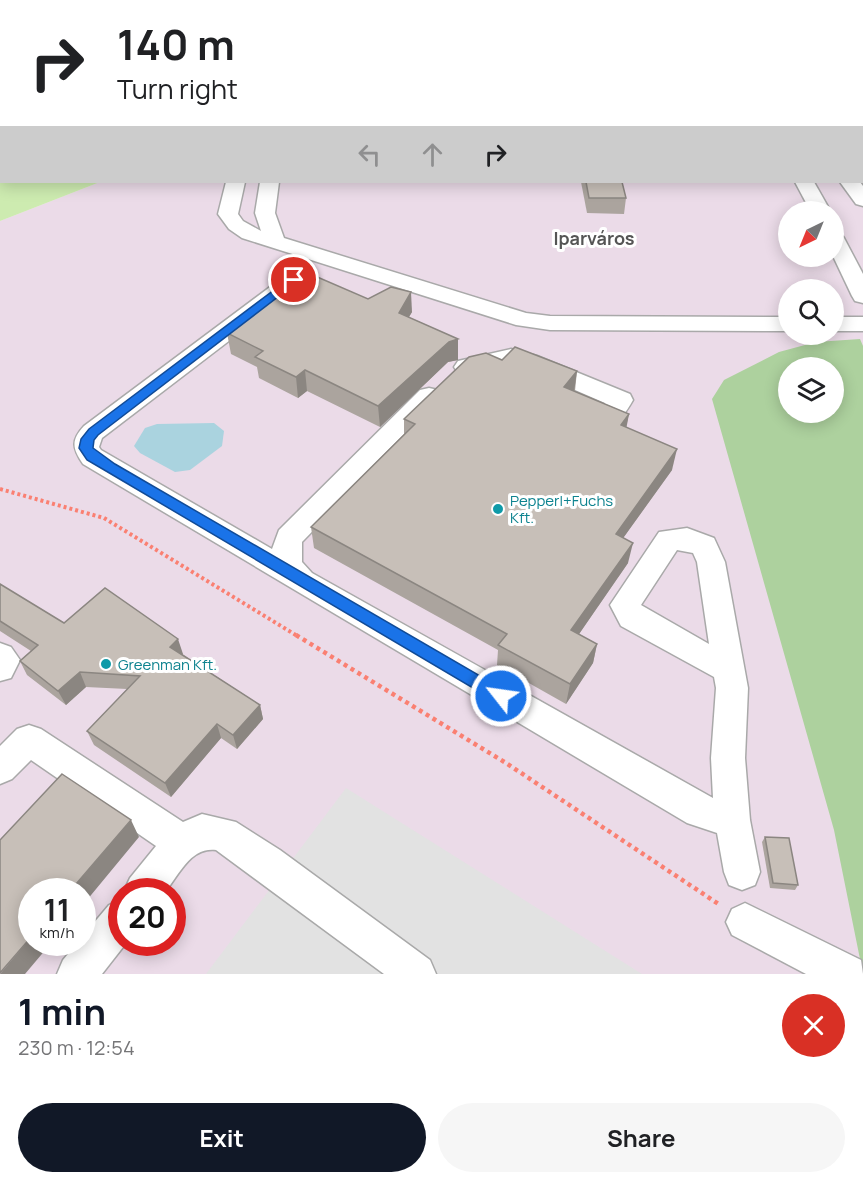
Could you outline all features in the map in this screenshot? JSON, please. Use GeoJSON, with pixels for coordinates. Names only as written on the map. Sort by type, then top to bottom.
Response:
{"type":"FeatureCollection","features":[{"type":"Feature","properties":{"kind":"street"},"geometry":{"type":"LineString","coordinates":[[235,183],[228,214],[236,225],[249,234],[524,320],[550,323],[778,324]]}},
{"type":"Feature","properties":{"kind":"street"},"geometry":{"type":"LineString","coordinates":[[270,183],[265,213],[276,244]]}},
{"type":"Feature","properties":{"kind":"street"},"geometry":{"type":"LineString","coordinates":[[806,183],[815,201]]}},
{"type":"Feature","properties":{"kind":"street"},"geometry":{"type":"LineString","coordinates":[[851,183],[863,200]]}},
{"type":"Feature","properties":{"kind":"street"},"geometry":{"type":"LineString","coordinates":[[844,258],[863,296]]}},
{"type":"Feature","properties":{"kind":"street"},"geometry":{"type":"LineString","coordinates":[[294,280],[93,432],[87,439],[86,448],[92,456],[302,581],[699,811],[732,820]]}},
{"type":"Feature","properties":{"kind":"street"},"geometry":{"type":"LineString","coordinates":[[844,324],[863,324]]}},
{"type":"Feature","properties":{"kind":"street"},"geometry":{"type":"LineString","coordinates":[[302,581],[288,569],[284,554],[289,538],[423,402],[459,370],[511,357],[529,361],[621,400],[608,416]]}},
{"type":"Feature","properties":{"kind":"street"},"geometry":{"type":"LineString","coordinates":[[0,656],[4,660],[0,668]]}},
{"type":"Feature","properties":{"kind":"street"},"geometry":{"type":"LineString","coordinates":[[728,669],[732,688],[728,758],[732,820],[742,872]]}},
{"type":"Feature","properties":{"kind":"street"},"geometry":{"type":"LineString","coordinates":[[0,768],[29,740],[181,842]]}},
{"type":"Feature","properties":{"kind":"street"},"geometry":{"type":"LineString","coordinates":[[153,878],[181,842],[202,831],[223,834],[267,863],[416,974]]}},
{"type":"Feature","properties":{"kind":"street"},"geometry":{"type":"LineString","coordinates":[[745,922],[847,974]]}},
{"type":"Feature","properties":{"kind":"street"},"geometry":{"type":"LineString","coordinates":[[77,974],[108,935]]}},
{"type":"Feature","properties":{"kind":"path"},"geometry":{"type":"LineString","coordinates":[[0,489],[104,518],[506,763],[745,922]]}},
{"type":"Feature","properties":{"kind":"shaded area"},"geometry":{"type":"Polygon","coordinates":[[[97,183],[863,183],[863,974],[0,974],[0,221],[97,183]]]}},
{"type":"Feature","properties":{"kind":"shaded area"},"geometry":{"type":"Polygon","coordinates":[[[346,788],[642,974],[206,974],[346,788]]]}},
{"type":"Feature","properties":{"kind":"green space"},"geometry":{"type":"Polygon","coordinates":[[[0,183],[97,183],[0,221],[0,183]]]}},
{"type":"Feature","properties":{"kind":"green space"},"geometry":{"type":"Polygon","coordinates":[[[860,339],[863,346],[863,974],[834,830],[712,399],[724,380],[779,352],[805,345],[844,345],[844,340],[860,339]]]}},
{"type":"Feature","properties":{"kind":"water"},"geometry":{"type":"Polygon","coordinates":[[[214,423],[224,431],[222,446],[190,470],[175,472],[140,453],[134,446],[145,428],[157,424],[214,423]]]}},
{"type":"Feature","properties":{"kind":"building"},"geometry":{"type":"Polygon","coordinates":[[[586,183],[622,183],[626,198],[589,198],[586,183]]]}},
{"type":"Feature","properties":{"kind":"building"},"geometry":{"type":"Polygon","coordinates":[[[308,273],[368,299],[391,287],[411,292],[399,313],[458,339],[449,342],[378,406],[305,370],[296,377],[255,357],[263,351],[227,333],[308,273]]]}},
{"type":"Feature","properties":{"kind":"building","name":"Pepperl+Fuchs Kft."},"geometry":{"type":"Polygon","coordinates":[[[515,347],[577,371],[564,387],[629,414],[621,425],[677,449],[616,534],[633,543],[571,630],[597,644],[570,684],[498,645],[507,634],[311,527],[415,424],[404,419],[469,357],[486,353],[502,360],[515,347]]]}},
{"type":"Feature","properties":{"kind":"building"},"geometry":{"type":"Polygon","coordinates":[[[0,584],[64,623],[105,588],[178,639],[170,647],[260,705],[233,735],[217,724],[165,783],[87,731],[140,676],[80,672],[58,691],[20,661],[38,645],[0,621],[0,584]]]}},
{"type":"Feature","properties":{"kind":"building"},"geometry":{"type":"Polygon","coordinates":[[[62,774],[131,820],[81,878],[18,878],[18,952],[0,973],[0,840],[62,774]]]}},
{"type":"Feature","properties":{"kind":"building"},"geometry":{"type":"Polygon","coordinates":[[[765,837],[789,838],[798,885],[773,883],[765,837]]]}},
{"type":"Feature","properties":{"kind":"place","name":"Pepperl+Fuchs Kft."},"geometry":{"type":"Point","coordinates":[498,509]}},
{"type":"Feature","properties":{"kind":"place","name":"Greenman Kft."},"geometry":{"type":"Point","coordinates":[106,664]}},
{"type":"Feature","properties":{"kind":"district","name":"Iparváros"},"geometry":{"type":"Point","coordinates":[594,238]}},
{"type":"Feature","properties":{"kind":"route"},"geometry":{"type":"LineString","coordinates":[[294,280],[93,432],[87,439],[86,448],[92,456],[111,468],[501,696]]}}]}
